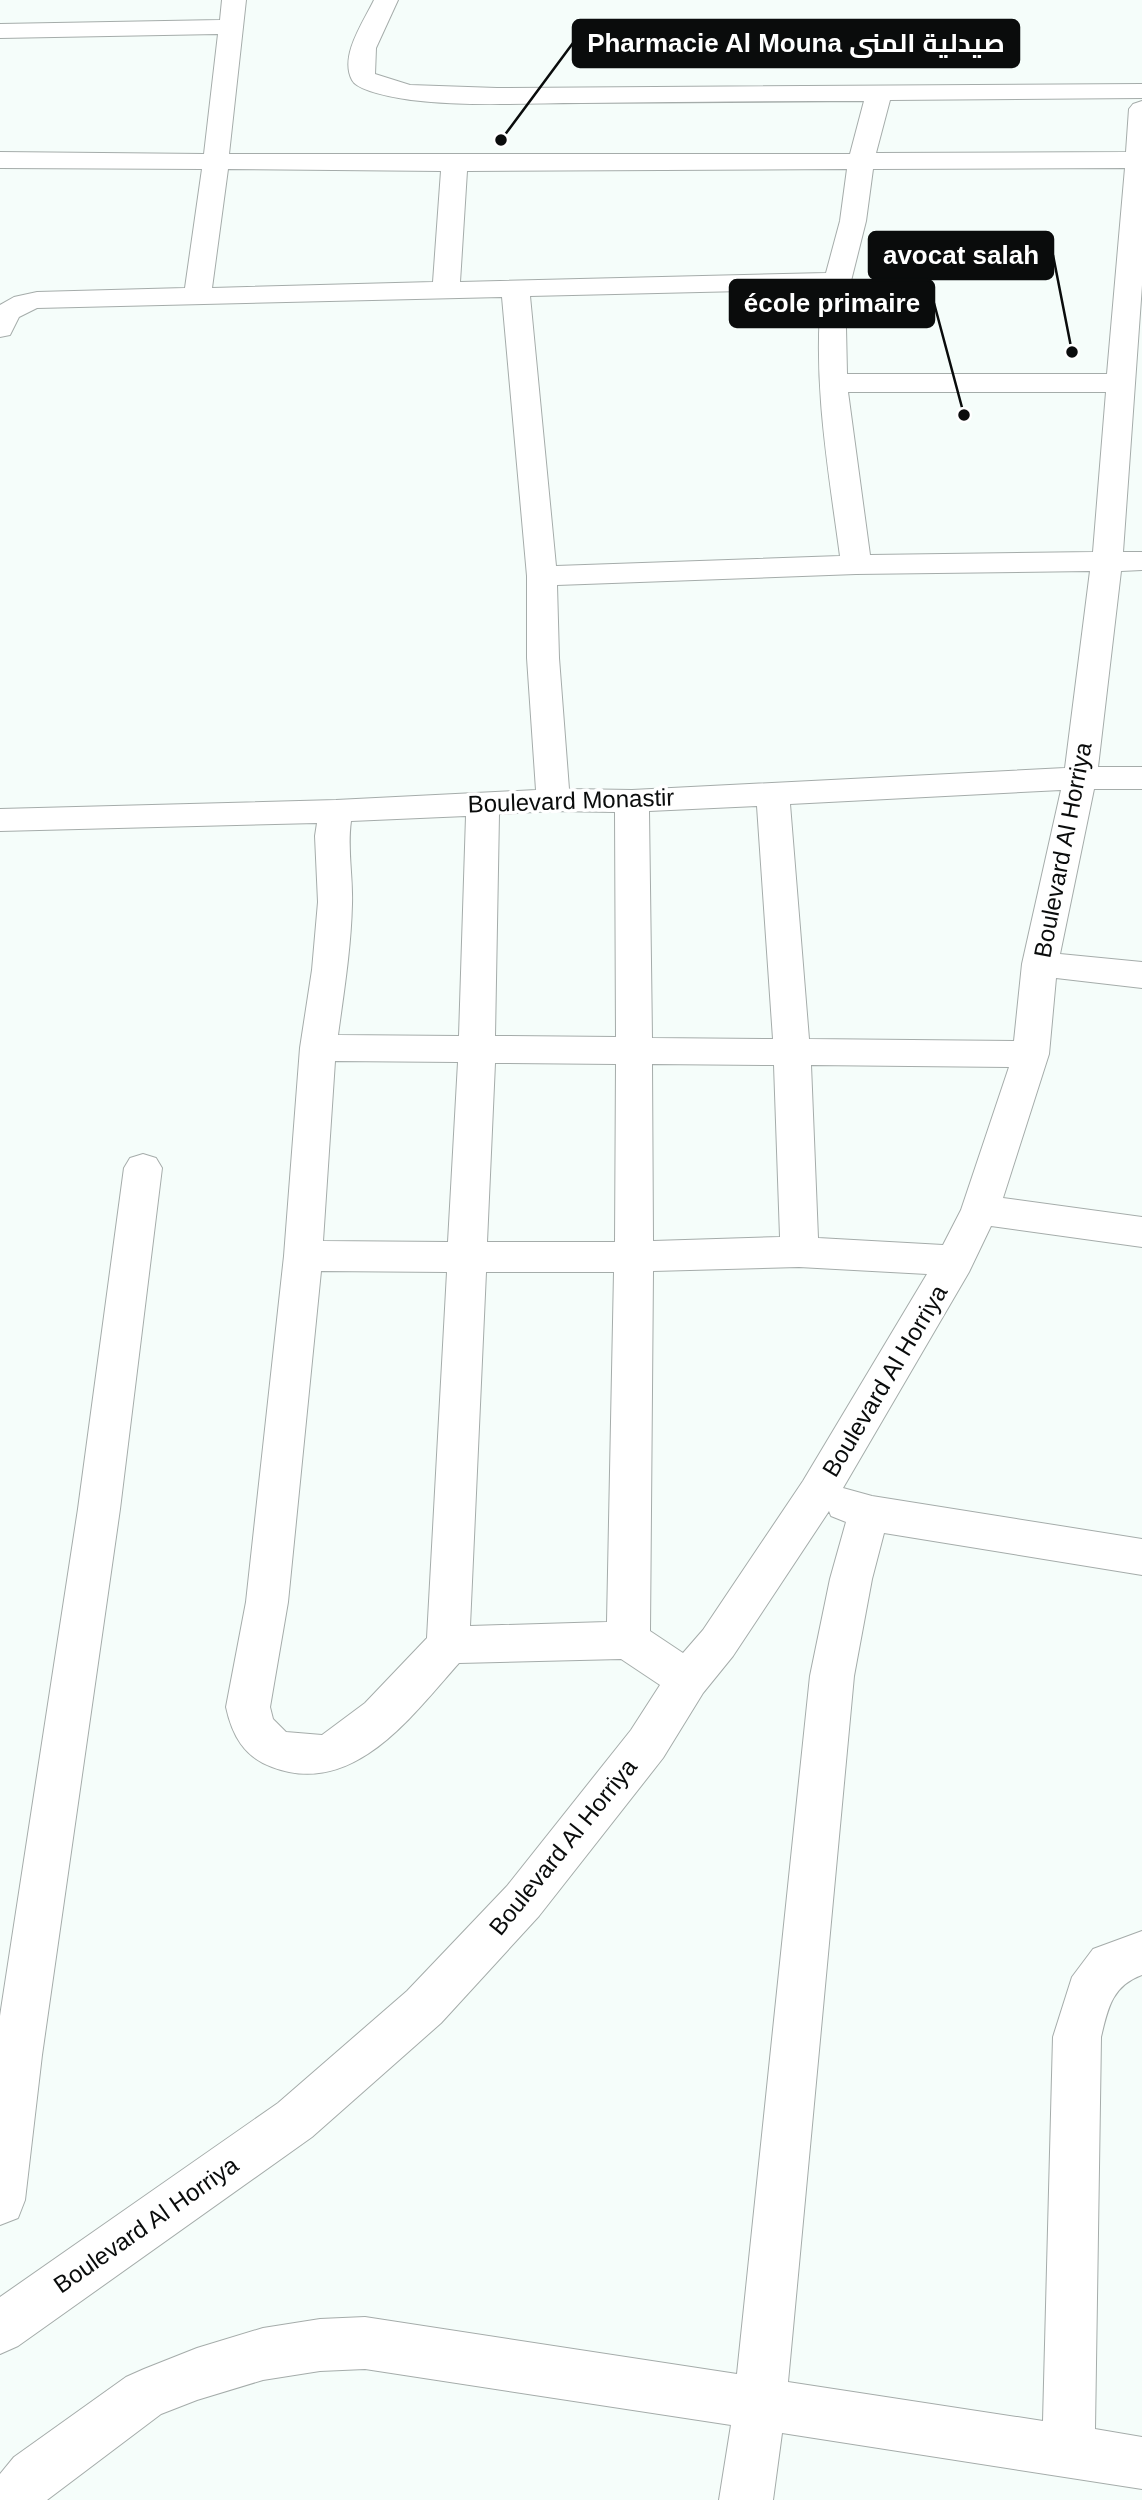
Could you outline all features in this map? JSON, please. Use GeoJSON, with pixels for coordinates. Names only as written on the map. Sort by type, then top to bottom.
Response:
{"type":"FeatureCollection","features":[{"type":"Feature","properties":{"kind":"street"},"geometry":{"type":"LineString","coordinates":[[197,298],[234,0]]}},
{"type":"Feature","properties":{"kind":"street"},"geometry":{"type":"LineString","coordinates":[[386,0],[361,52],[360,67],[363,78],[373,85],[394,91],[497,96],[1142,91]]}},
{"type":"Feature","properties":{"kind":"street"},"geometry":{"type":"LineString","coordinates":[[0,31],[230,27]]}},
{"type":"Feature","properties":{"kind":"street"},"geometry":{"type":"LineString","coordinates":[[856,565],[833,383],[832,328],[837,281],[853,221],[861,160],[879,93]]}},
{"type":"Feature","properties":{"kind":"street","name":"Boulevard Al Horriya"},"geometry":{"type":"LineString","coordinates":[[0,2328],[295,2120],[424,2007],[523,1900],[647,1744],[688,1679],[718,1643],[818,1493],[955,1261],[980,1210],[1031,1054],[1040,964],[1080,778],[1107,561],[1121,383],[1136,248],[1137,160],[1142,109]]}},
{"type":"Feature","properties":{"kind":"street"},"geometry":{"type":"LineString","coordinates":[[0,160],[1137,160]]}},
{"type":"Feature","properties":{"kind":"street"},"geometry":{"type":"LineString","coordinates":[[446,289],[455,162]]}},
{"type":"Feature","properties":{"kind":"street"},"geometry":{"type":"LineString","coordinates":[[0,329],[4,316],[19,303],[37,300],[837,281]]}},
{"type":"Feature","properties":{"kind":"street"},"geometry":{"type":"LineString","coordinates":[[515,287],[533,452],[553,800]]}},
{"type":"Feature","properties":{"kind":"street"},"geometry":{"type":"LineString","coordinates":[[833,383],[1121,383]]}},
{"type":"Feature","properties":{"kind":"street"},"geometry":{"type":"LineString","coordinates":[[542,576],[856,565],[1142,561]]}},
{"type":"Feature","properties":{"kind":"street","name":"Boulevard Monastir"},"geometry":{"type":"LineString","coordinates":[[0,820],[336,811],[553,800],[632,800],[1080,778],[1142,779]]}},
{"type":"Feature","properties":{"kind":"street"},"geometry":{"type":"LineString","coordinates":[[773,794],[793,1053],[799,1166],[799,1252]]}},
{"type":"Feature","properties":{"kind":"street"},"geometry":{"type":"LineString","coordinates":[[628,1640],[633,1436],[635,1052],[632,800]]}},
{"type":"Feature","properties":{"kind":"street"},"geometry":{"type":"LineString","coordinates":[[336,811],[332,836],[335,902],[330,970],[318,1048],[303,1256],[267,1602],[248,1707],[250,1722],[256,1734],[279,1751],[307,1757],[332,1752],[375,1720],[448,1645],[477,1050],[483,803]]}},
{"type":"Feature","properties":{"kind":"street"},"geometry":{"type":"LineString","coordinates":[[1040,964],[1142,975]]}},
{"type":"Feature","properties":{"kind":"street"},"geometry":{"type":"LineString","coordinates":[[318,1048],[1031,1054]]}},
{"type":"Feature","properties":{"kind":"street"},"geometry":{"type":"LineString","coordinates":[[0,2200],[18,2055],[99,1509],[143,1168]]}},
{"type":"Feature","properties":{"kind":"street"},"geometry":{"type":"LineString","coordinates":[[980,1210],[1142,1232]]}},
{"type":"Feature","properties":{"kind":"street"},"geometry":{"type":"LineString","coordinates":[[303,1256],[468,1258],[799,1252],[955,1261]]}},
{"type":"Feature","properties":{"kind":"street"},"geometry":{"type":"LineString","coordinates":[[818,1493],[869,1513],[1142,1557]]}},
{"type":"Feature","properties":{"kind":"street"},"geometry":{"type":"LineString","coordinates":[[746,2500],[760,2404],[832,1676],[851,1579],[869,1513]]}},
{"type":"Feature","properties":{"kind":"street"},"geometry":{"type":"LineString","coordinates":[[448,1645],[628,1640],[688,1679]]}},
{"type":"Feature","properties":{"kind":"street"},"geometry":{"type":"LineString","coordinates":[[1068,2452],[1077,2037],[1090,1993],[1110,1965],[1142,1953]]}},
{"type":"Feature","properties":{"kind":"street"},"geometry":{"type":"LineString","coordinates":[[12,2500],[33,2476],[144,2395],[197,2374],[263,2354],[320,2345],[365,2343],[1142,2463]]}},
{"type":"Feature","properties":{"kind":"place","name":"Pharmacie Al Mouna صيدلية المنى"},"geometry":{"type":"Point","coordinates":[501,140]}},
{"type":"Feature","properties":{"kind":"place","name":"avocat salah"},"geometry":{"type":"Point","coordinates":[1072,352]}},
{"type":"Feature","properties":{"kind":"place","name":"école primaire"},"geometry":{"type":"Point","coordinates":[964,415]}}]}
